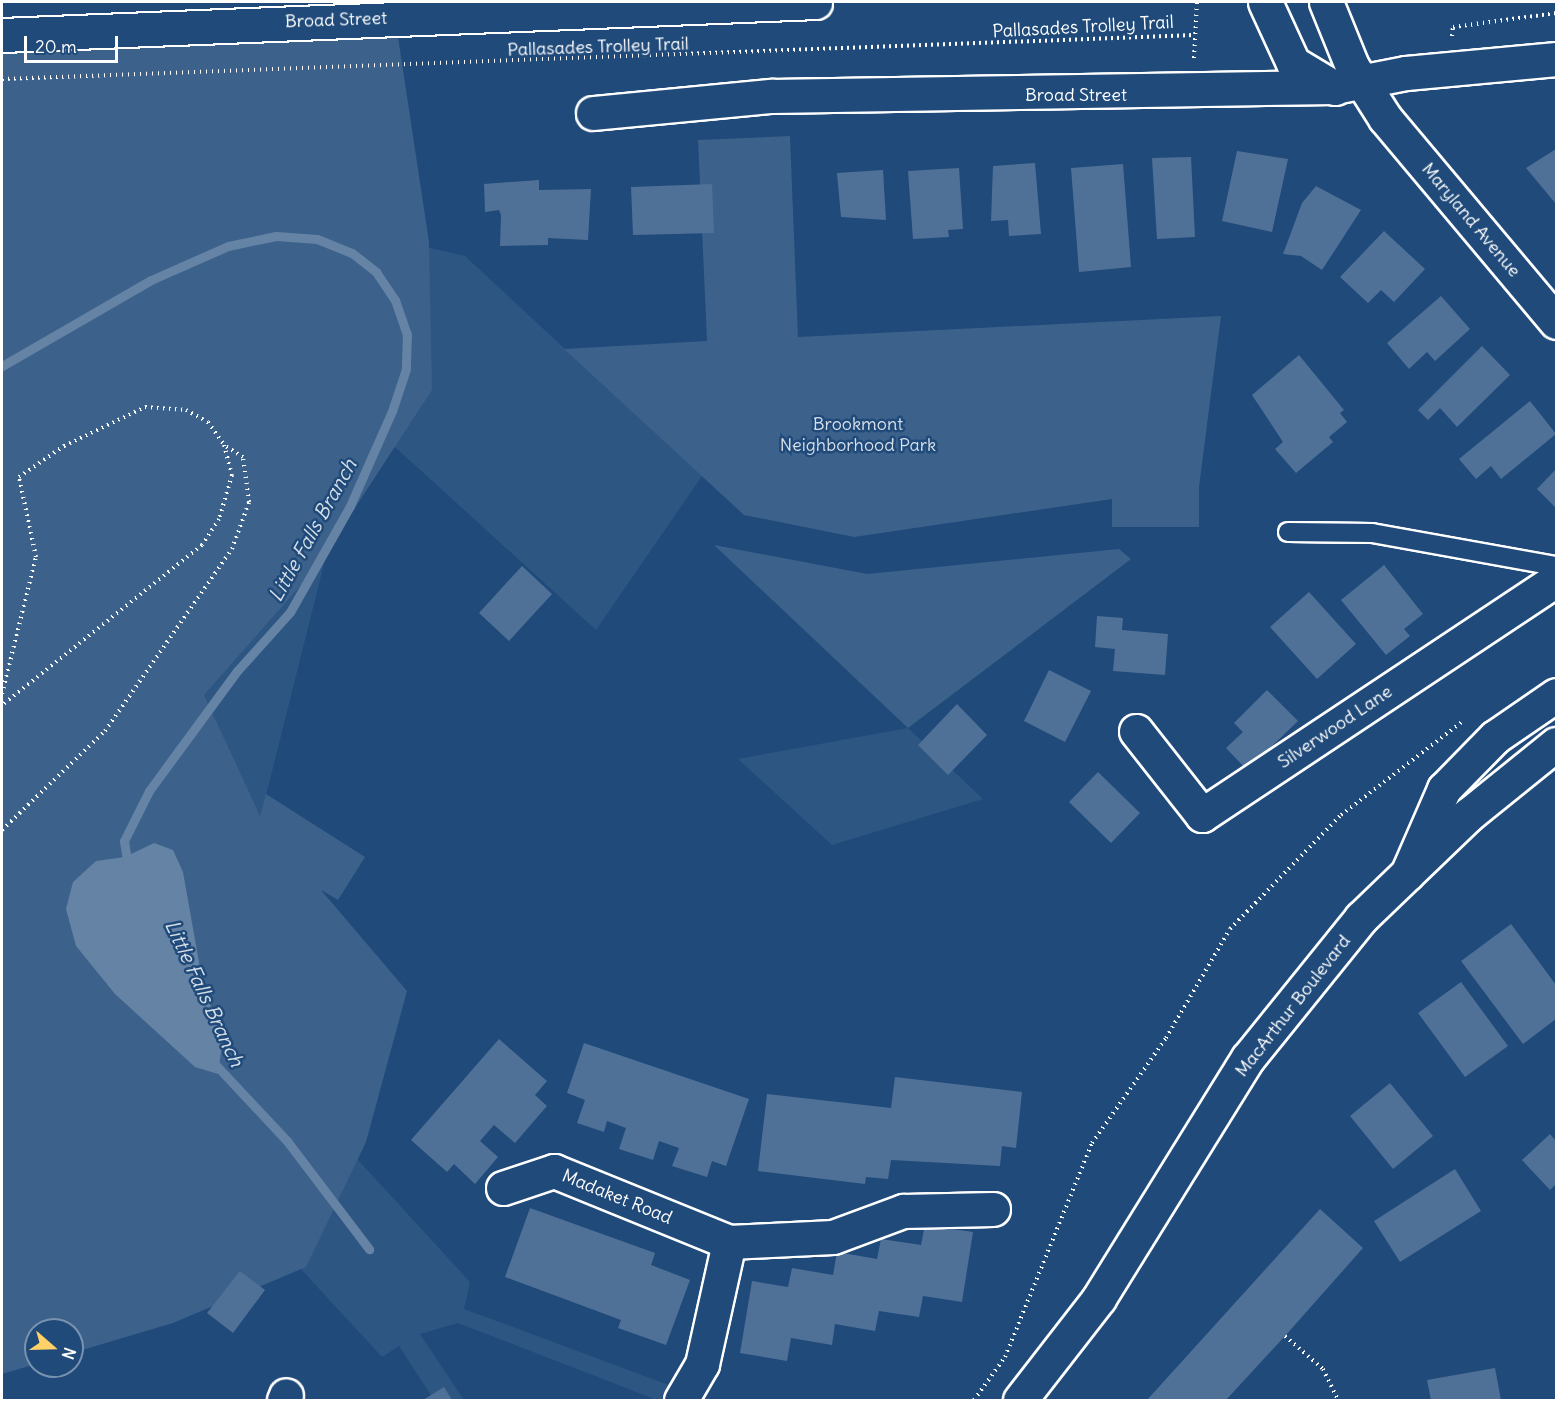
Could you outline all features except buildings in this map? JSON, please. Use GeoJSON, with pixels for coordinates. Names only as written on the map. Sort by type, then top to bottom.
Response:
{"type":"FeatureCollection","features":[{"type":"Feature","properties":{"kind":"street","name":"Broad Street"},"geometry":{"type":"LineString","coordinates":[[2,34],[395,9],[815,2]]}},
{"type":"Feature","properties":{"kind":"street","name":"Maryland Avenue"},"geometry":{"type":"LineString","coordinates":[[1265,2],[1293,63],[1348,84],[1385,118],[1557,322]]}},
{"type":"Feature","properties":{"kind":"street"},"geometry":{"type":"LineString","coordinates":[[1326,2],[1348,84]]}},
{"type":"Feature","properties":{"kind":"street","name":"Broad Street"},"geometry":{"type":"LineString","coordinates":[[593,113],[771,96],[1194,92],[1348,84],[1557,59]]}},
{"type":"Feature","properties":{"kind":"street","name":"Silverwood Lane"},"geometry":{"type":"LineString","coordinates":[[1136,731],[1202,815],[1557,579]]}},
{"type":"Feature","properties":{"kind":"street"},"geometry":{"type":"LineString","coordinates":[[1407,874],[1444,789],[1496,737],[1557,695]]}},
{"type":"Feature","properties":{"kind":"street","name":"MacArthur Boulevard"},"geometry":{"type":"LineString","coordinates":[[1020,1401],[1099,1298],[1248,1058],[1361,918],[1468,815],[1557,744]]}},
{"type":"Feature","properties":{"kind":"street","name":"Madaket Road"},"geometry":{"type":"LineString","coordinates":[[503,1188],[554,1172],[729,1242],[833,1237],[903,1211],[993,1209]]}},
{"type":"Feature","properties":{"kind":"street"},"geometry":{"type":"LineString","coordinates":[[681,1401],[702,1364],[729,1242]]}},
{"type":"Feature","properties":{"kind":"lane"},"geometry":{"type":"LineString","coordinates":[[1288,532],[1372,533],[1557,566]]}},
{"type":"Feature","properties":{"kind":"path"},"geometry":{"type":"LineString","coordinates":[[1194,92],[1194,35],[1197,2]]}},
{"type":"Feature","properties":{"kind":"path"},"geometry":{"type":"LineString","coordinates":[[1453,27],[1557,13]]}},
{"type":"Feature","properties":{"kind":"path","name":"Pallasades Trolley Trail"},"geometry":{"type":"LineString","coordinates":[[2,79],[1194,35]]}},
{"type":"Feature","properties":{"kind":"path"},"geometry":{"type":"LineString","coordinates":[[2,694],[36,557],[19,477],[64,446],[145,407],[186,410],[208,422],[224,445],[232,475],[219,519],[202,545],[2,705]]}},
{"type":"Feature","properties":{"kind":"path"},"geometry":{"type":"LineString","coordinates":[[2,830],[105,731],[232,549],[249,502],[243,457],[224,445]]}},
{"type":"Feature","properties":{"kind":"path"},"geometry":{"type":"LineString","coordinates":[[974,1401],[1005,1357],[1092,1143],[1166,1038],[1230,929],[1341,815],[1475,714]]}},
{"type":"Feature","properties":{"kind":"path"},"geometry":{"type":"LineString","coordinates":[[1285,1336],[1323,1369],[1338,1401]]}},
{"type":"Feature","properties":{"kind":"shaded area"},"geometry":{"type":"Polygon","coordinates":[[[292,216],[465,256],[702,476],[596,630],[361,416],[214,1003],[470,1282],[464,1309],[709,1400],[657,1400],[458,1323],[420,1334],[464,1400],[434,1400],[399,1346],[382,1357],[170,1127],[2,361],[292,216]]]}},
{"type":"Feature","properties":{"kind":"shaded area"},"geometry":{"type":"Polygon","coordinates":[[[908,728],[983,799],[832,845],[738,759],[908,728]]]}},
{"type":"Feature","properties":{"kind":"shaded area"},"geometry":{"type":"Polygon","coordinates":[[[154,843],[173,850],[183,872],[205,996],[224,1030],[218,1074],[195,1067],[115,994],[76,946],[66,909],[73,882],[96,861],[125,857],[154,843]]]}},
{"type":"Feature","properties":{"kind":"green space"},"geometry":{"type":"Polygon","coordinates":[[[395,17],[429,242],[432,390],[315,569],[204,695],[260,816],[266,794],[365,857],[338,900],[321,890],[407,991],[366,1142],[306,1267],[173,1323],[84,1349],[84,1318],[24,1318],[24,1368],[2,1374],[2,35],[395,17]]]}},
{"type":"Feature","properties":{"kind":"green space","name":"Brookmont Neighborhood Park"},"geometry":{"type":"Polygon","coordinates":[[[790,136],[798,337],[1221,316],[1199,487],[1199,527],[1112,527],[1112,499],[854,537],[744,515],[564,349],[707,341],[698,140],[790,136]]]}},
{"type":"Feature","properties":{"kind":"green space"},"geometry":{"type":"Polygon","coordinates":[[[714,545],[867,574],[1119,549],[1131,559],[908,728],[714,545]]]}},
{"type":"Feature","properties":{"kind":"waterway","name":"Little Falls Branch"},"geometry":{"type":"LineString","coordinates":[[2,366],[151,280],[228,246],[276,236],[317,239],[352,253],[376,272],[395,300],[407,334],[406,369],[392,411],[350,506],[290,612],[237,671],[149,791],[124,841],[128,866]]}},
{"type":"Feature","properties":{"kind":"waterway","name":"Little Falls Branch"},"geometry":{"type":"LineString","coordinates":[[214,1063],[287,1141],[369,1249]]}}]}
